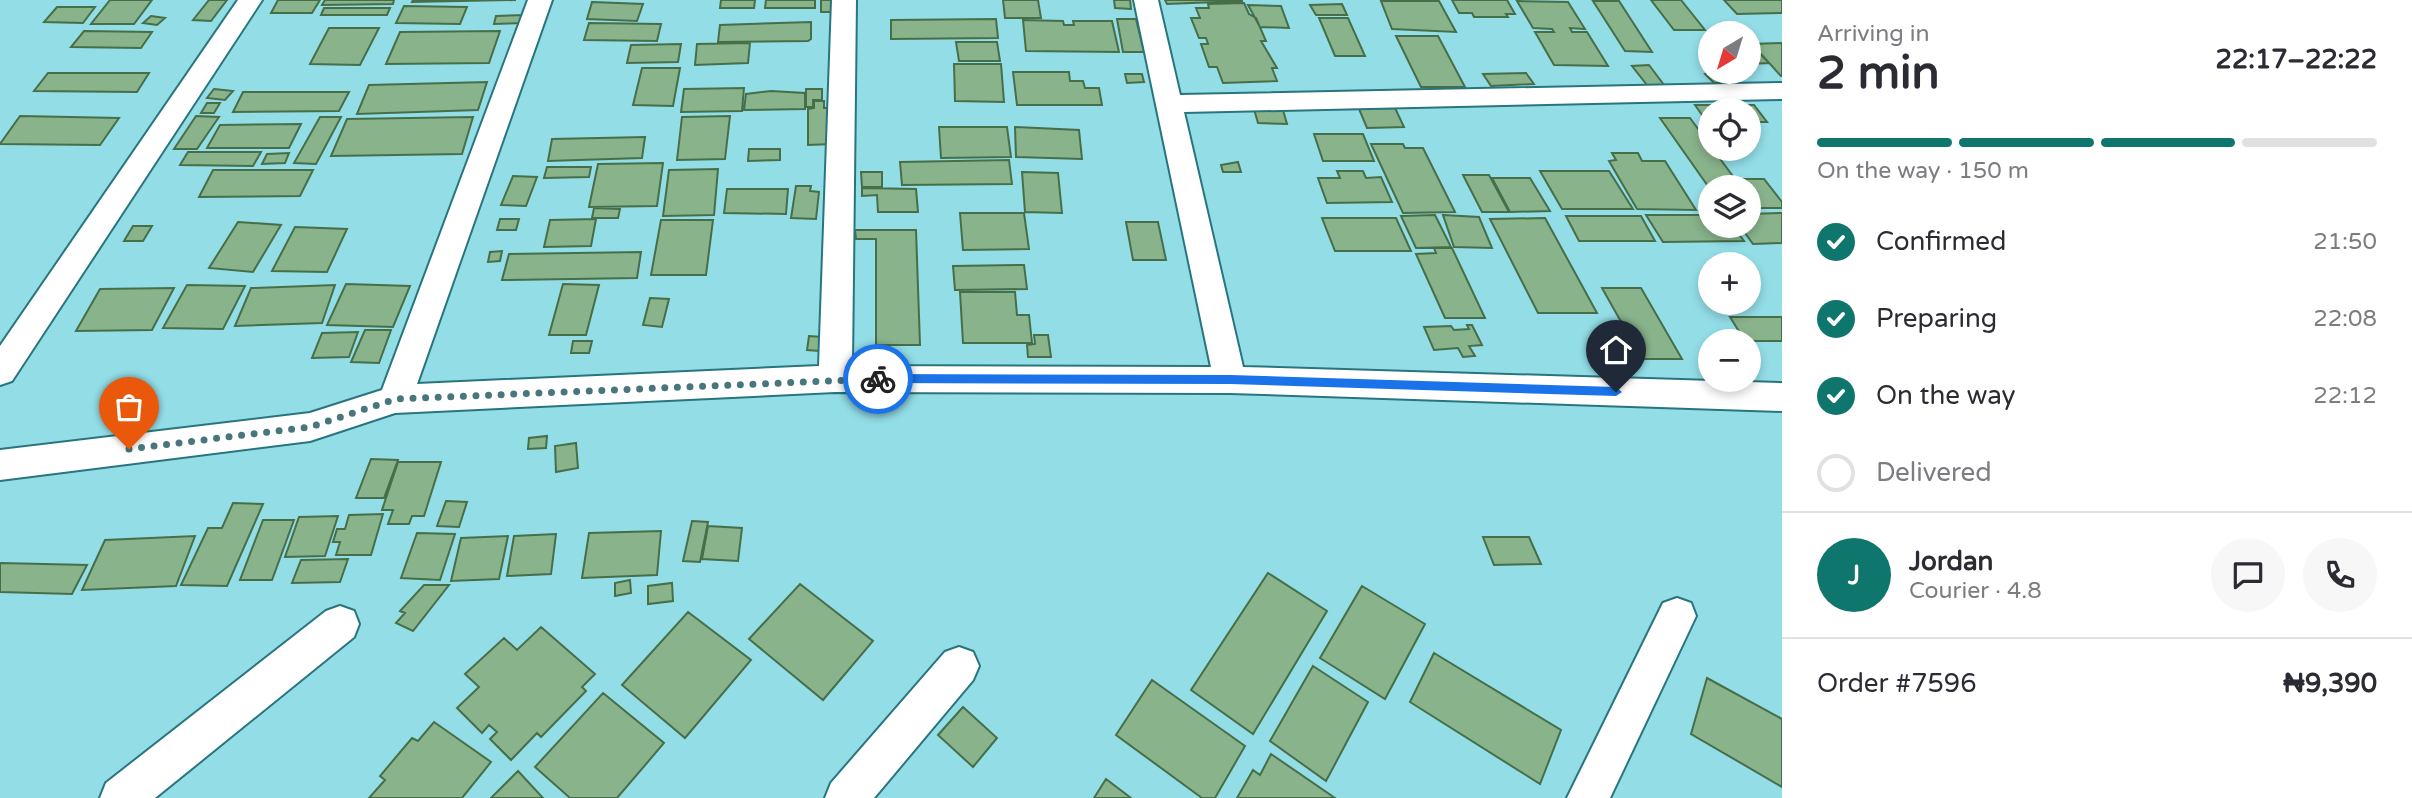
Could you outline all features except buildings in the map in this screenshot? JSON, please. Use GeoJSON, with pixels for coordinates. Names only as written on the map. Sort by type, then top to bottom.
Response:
{"type":"FeatureCollection","features":[{"type":"Feature","properties":{"kind":"street"},"geometry":{"type":"LineString","coordinates":[[0,372],[250,0]]}},
{"type":"Feature","properties":{"kind":"street"},"geometry":{"type":"LineString","coordinates":[[396,399],[540,0]]}},
{"type":"Feature","properties":{"kind":"street"},"geometry":{"type":"LineString","coordinates":[[835,379],[844,0]]}},
{"type":"Feature","properties":{"kind":"street"},"geometry":{"type":"LineString","coordinates":[[1146,0],[1230,380]]}},
{"type":"Feature","properties":{"kind":"street"},"geometry":{"type":"LineString","coordinates":[[1170,104],[1782,91]]}},
{"type":"Feature","properties":{"kind":"street"},"geometry":{"type":"LineString","coordinates":[[0,465],[310,427],[396,399],[835,379],[1230,380],[1782,397]]}},
{"type":"Feature","properties":{"kind":"street"},"geometry":{"type":"LineString","coordinates":[[1588,798],[1677,616]]}},
{"type":"Feature","properties":{"kind":"street"},"geometry":{"type":"LineString","coordinates":[[121,798],[340,624]]}},
{"type":"Feature","properties":{"kind":"street"},"geometry":{"type":"LineString","coordinates":[[846,798],[959,666]]}},
{"type":"Feature","properties":{"kind":"way so far"},"geometry":{"type":"LineString","coordinates":[[129,449],[310,427],[396,399],[878,379]]}},
{"type":"Feature","properties":{"kind":"route"},"geometry":{"type":"LineString","coordinates":[[878,379],[1230,380],[1616,392]]}}]}
